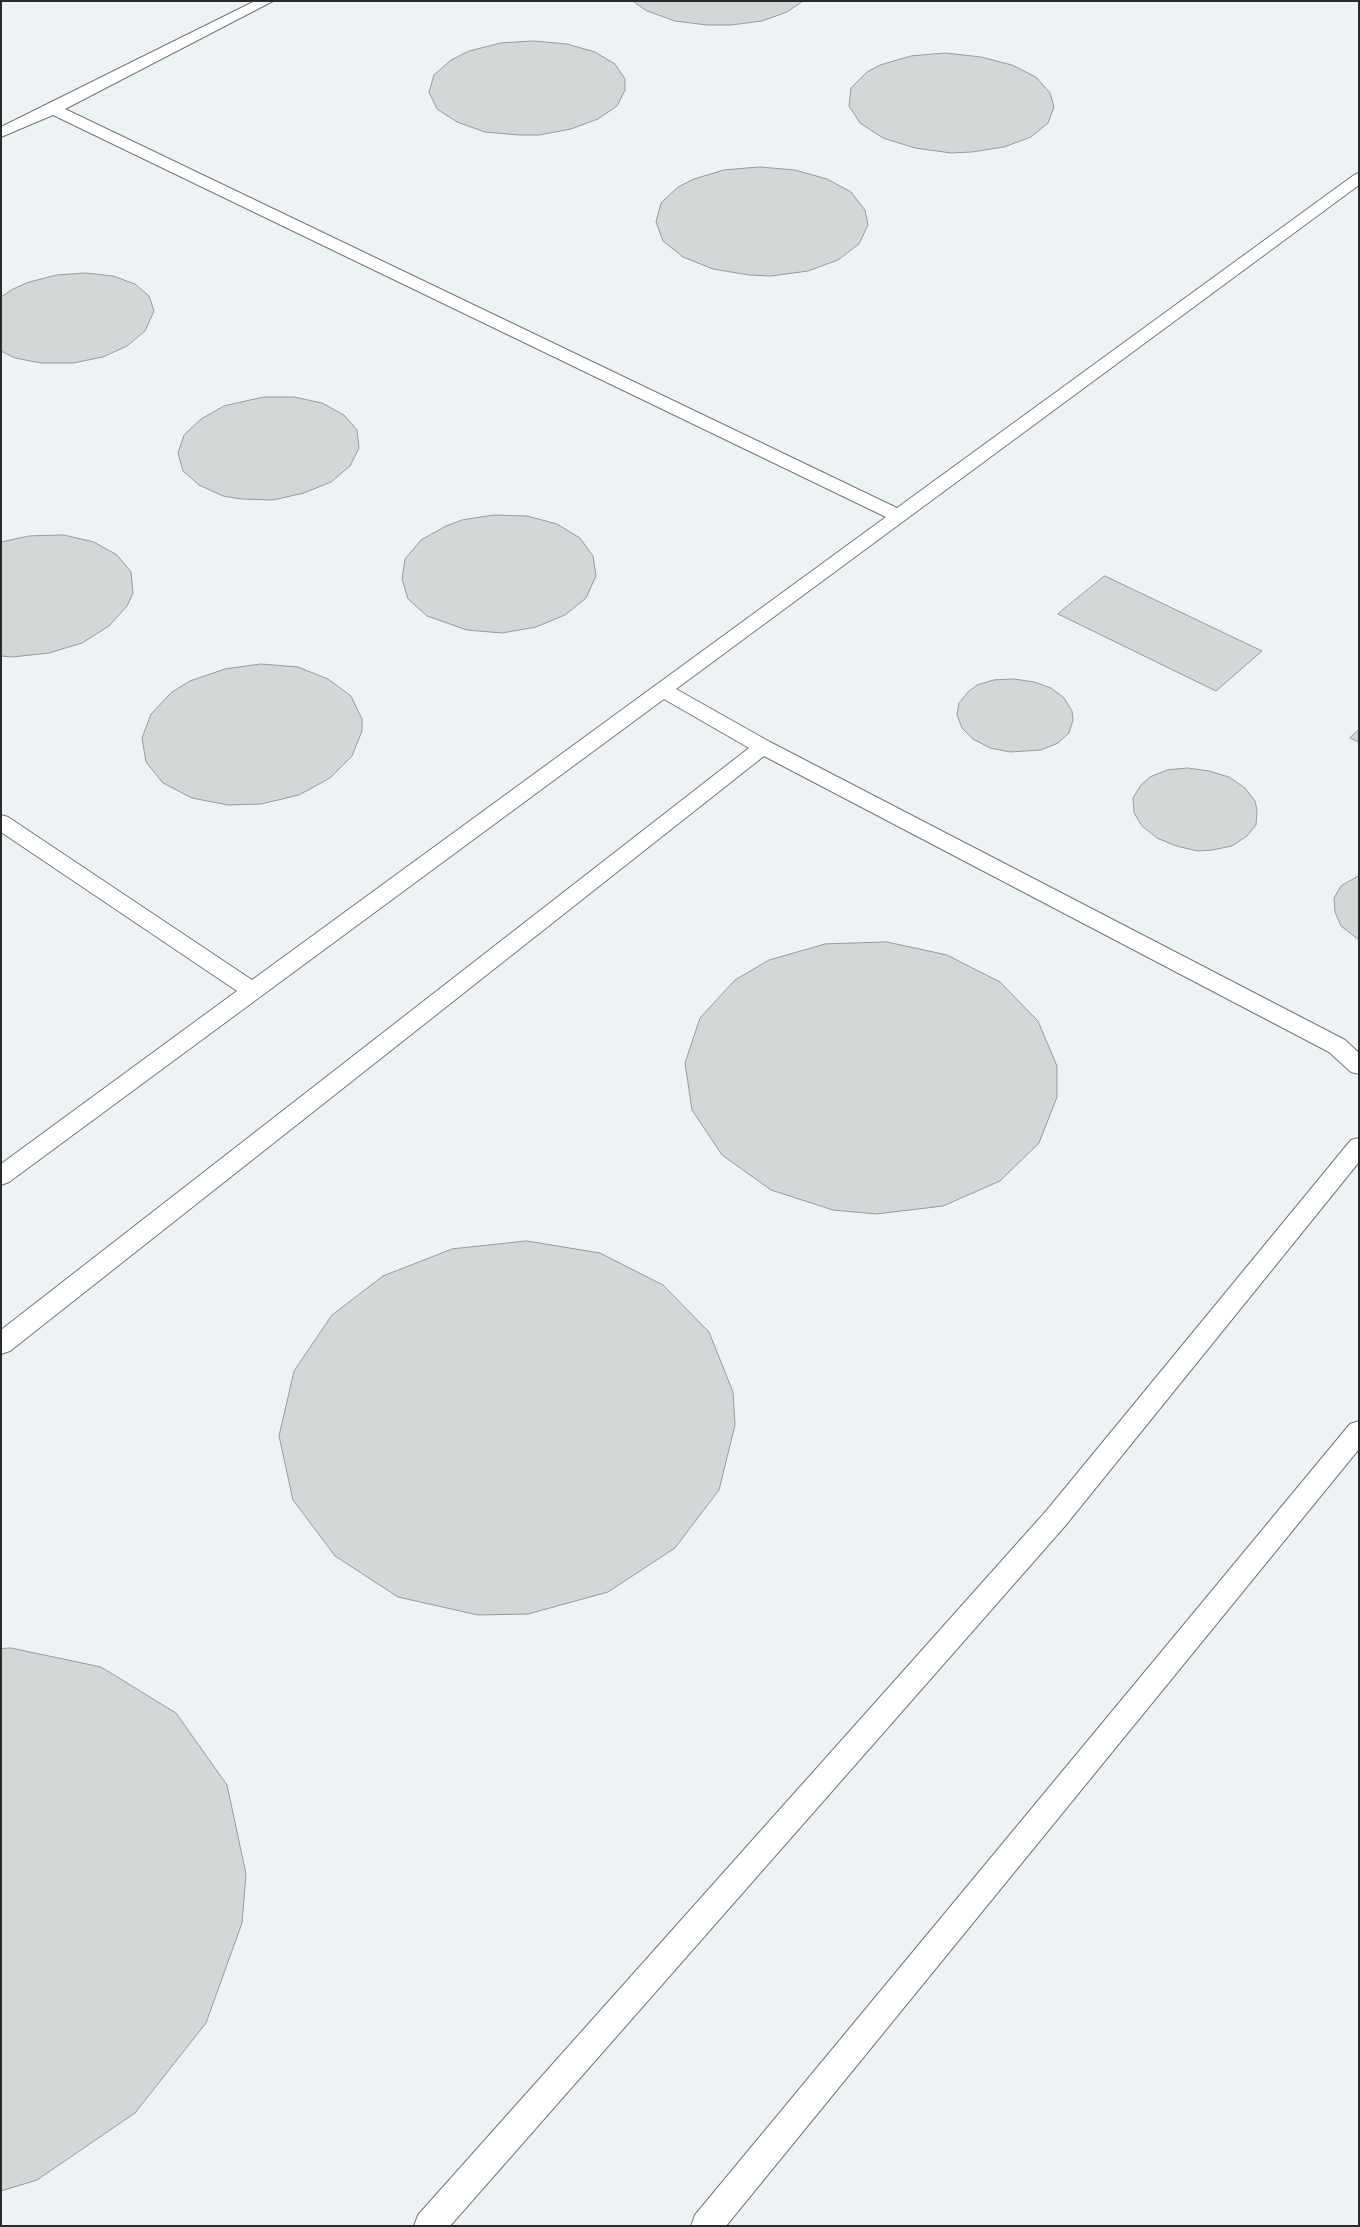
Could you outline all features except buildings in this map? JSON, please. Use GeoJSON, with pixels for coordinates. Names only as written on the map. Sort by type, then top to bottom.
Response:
{"type":"FeatureCollection","features":[{"type":"Feature","properties":{"kind":"lane"},"geometry":{"type":"LineString","coordinates":[[1,134],[266,1]]}},
{"type":"Feature","properties":{"kind":"lane"},"geometry":{"type":"LineString","coordinates":[[53,109],[899,516]]}},
{"type":"Feature","properties":{"kind":"lane"},"geometry":{"type":"LineString","coordinates":[[1,1176],[1359,178]]}},
{"type":"Feature","properties":{"kind":"lane"},"geometry":{"type":"LineString","coordinates":[[662,690],[763,746],[1337,1046],[1359,1066]]}},
{"type":"Feature","properties":{"kind":"lane"},"geometry":{"type":"LineString","coordinates":[[1,1344],[763,746]]}},
{"type":"Feature","properties":{"kind":"lane"},"geometry":{"type":"LineString","coordinates":[[1,822],[252,991]]}},
{"type":"Feature","properties":{"kind":"lane"},"geometry":{"type":"LineString","coordinates":[[429,2226],[1056,1518],[1359,1146]]}},
{"type":"Feature","properties":{"kind":"lane"},"geometry":{"type":"LineString","coordinates":[[706,2226],[1359,1431]]}}]}
